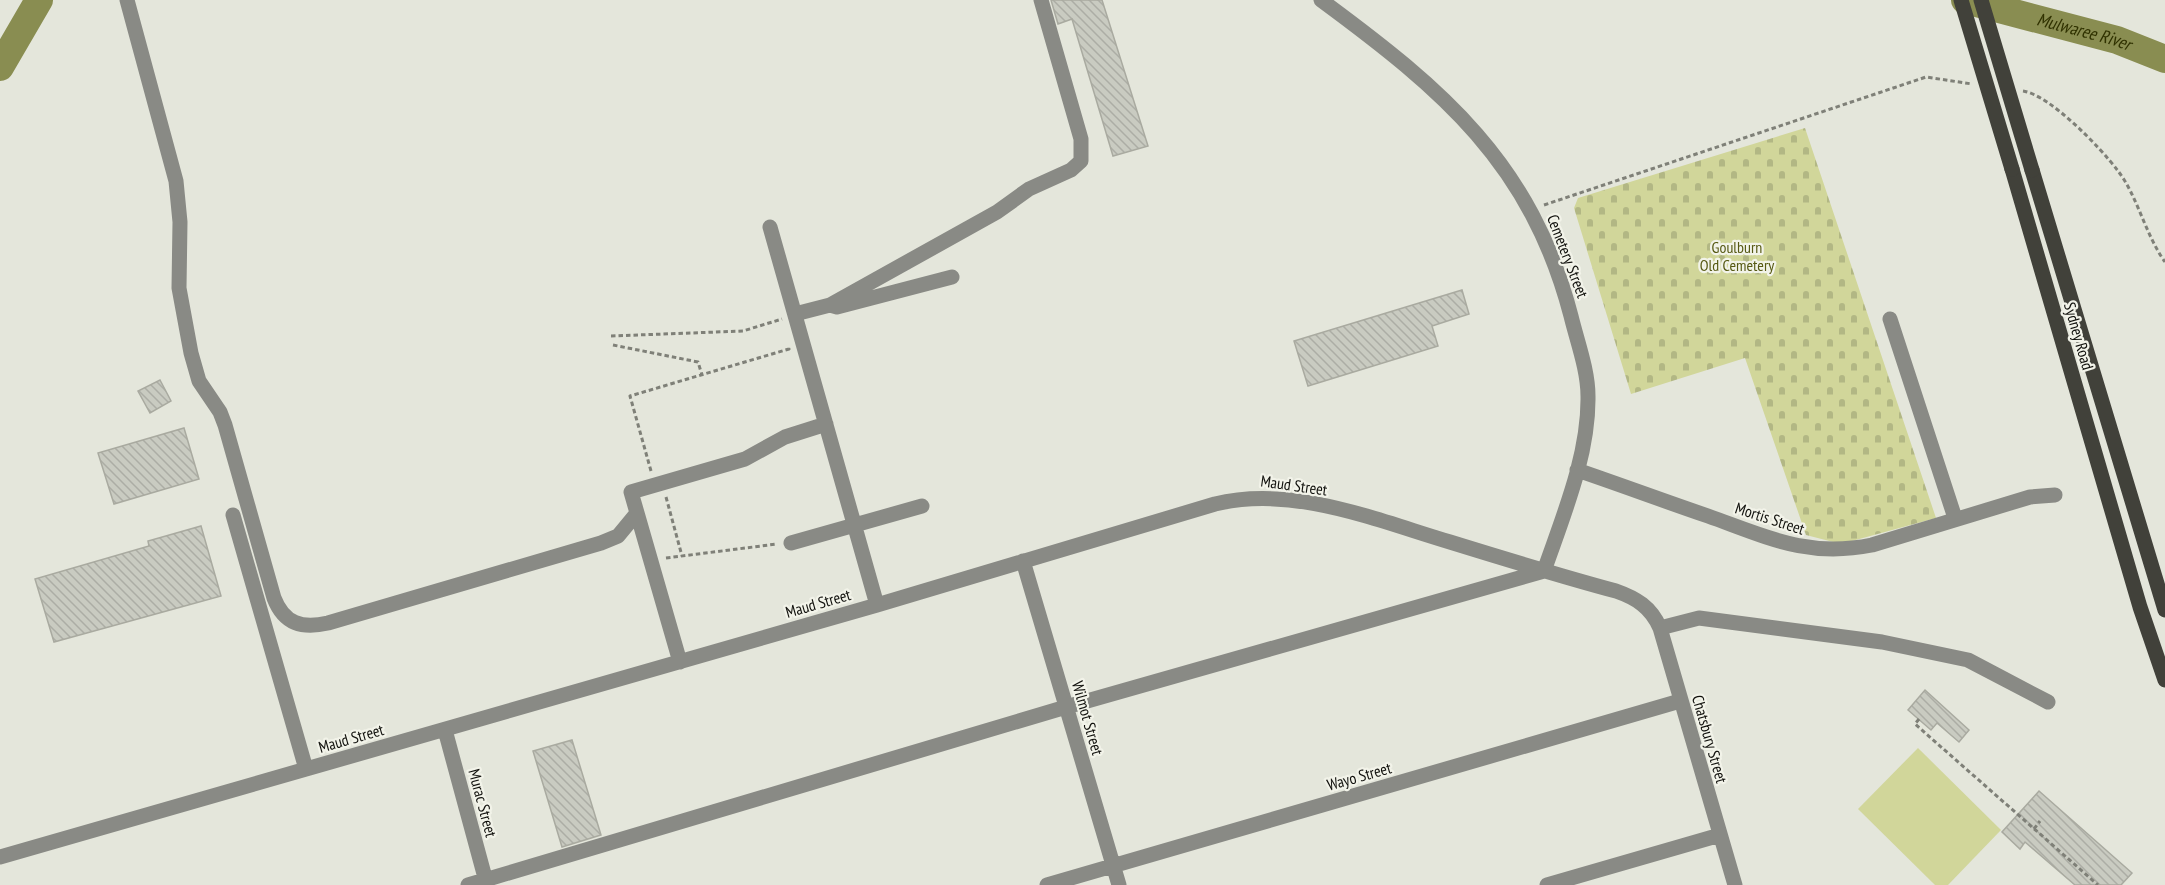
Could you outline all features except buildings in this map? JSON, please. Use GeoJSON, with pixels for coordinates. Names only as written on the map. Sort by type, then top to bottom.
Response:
{"type":"FeatureCollection","features":[{"type":"Feature","properties":{"kind":"main road","name":"Sydney Road"},"geometry":{"type":"LineString","coordinates":[[1960,0],[2012,169],[2140,608],[2165,680]]}},
{"type":"Feature","properties":{"kind":"main road","name":"Sydney Road"},"geometry":{"type":"LineString","coordinates":[[1981,0],[2165,609]]}},
{"type":"Feature","properties":{"kind":"street"},"geometry":{"type":"LineString","coordinates":[[127,0],[176,181],[180,222],[179,288],[191,353],[199,381],[222,417],[274,598],[283,615],[294,623],[306,626],[328,622],[601,543],[618,536],[637,513]]}},
{"type":"Feature","properties":{"kind":"street"},"geometry":{"type":"LineString","coordinates":[[795,314],[830,305],[997,213],[1029,189],[1071,170],[1081,161],[1082,139],[1041,0]]}},
{"type":"Feature","properties":{"kind":"street","name":"Cemetery Street"},"geometry":{"type":"LineString","coordinates":[[1322,0],[1407,65],[1457,111],[1492,151],[1524,197],[1548,243],[1566,297],[1581,354],[1588,395],[1577,470],[1544,571]]}},
{"type":"Feature","properties":{"kind":"street"},"geometry":{"type":"LineString","coordinates":[[770,227],[878,605]]}},
{"type":"Feature","properties":{"kind":"street"},"geometry":{"type":"LineString","coordinates":[[830,305],[837,307],[952,277]]}},
{"type":"Feature","properties":{"kind":"street"},"geometry":{"type":"LineString","coordinates":[[1890,319],[1955,518]]}},
{"type":"Feature","properties":{"kind":"street"},"geometry":{"type":"LineString","coordinates":[[680,662],[631,492],[746,459],[785,437],[826,424]]}},
{"type":"Feature","properties":{"kind":"street","name":"Mortis Street"},"geometry":{"type":"LineString","coordinates":[[1577,470],[1766,539],[1816,550],[1852,549],[1872,545],[2030,497],[2055,495]]}},
{"type":"Feature","properties":{"kind":"street","name":"Maud Street"},"geometry":{"type":"LineString","coordinates":[[0,857],[878,605],[1215,504],[1265,497],[1356,515],[1626,594],[1646,606]]}},
{"type":"Feature","properties":{"kind":"street"},"geometry":{"type":"LineString","coordinates":[[791,543],[922,506]]}},
{"type":"Feature","properties":{"kind":"street"},"geometry":{"type":"LineString","coordinates":[[232,515],[306,770]]}},
{"type":"Feature","properties":{"kind":"street","name":"Wilmot Street"},"geometry":{"type":"LineString","coordinates":[[1023,561],[1119,885]]}},
{"type":"Feature","properties":{"kind":"street"},"geometry":{"type":"LineString","coordinates":[[468,885],[487,882],[1066,707],[1544,571]]}},
{"type":"Feature","properties":{"kind":"street","name":"Chatsbury Street"},"geometry":{"type":"LineString","coordinates":[[1646,606],[1660,628],[1735,885]]}},
{"type":"Feature","properties":{"kind":"street"},"geometry":{"type":"LineString","coordinates":[[1660,628],[1699,618],[1882,642],[1968,660],[2048,702]]}},
{"type":"Feature","properties":{"kind":"street","name":"Wayo Street"},"geometry":{"type":"LineString","coordinates":[[1047,885],[1680,701]]}},
{"type":"Feature","properties":{"kind":"street","name":"Murac Street"},"geometry":{"type":"LineString","coordinates":[[445,730],[487,882]]}},
{"type":"Feature","properties":{"kind":"street"},"geometry":{"type":"LineString","coordinates":[[1547,885],[1720,835]]}},
{"type":"Feature","properties":{"kind":"path"},"geometry":{"type":"LineString","coordinates":[[1544,205],[1926,77],[1980,85]]}},
{"type":"Feature","properties":{"kind":"path"},"geometry":{"type":"LineString","coordinates":[[2013,90],[2035,93],[2061,111],[2119,172],[2155,248],[2165,262]]}},
{"type":"Feature","properties":{"kind":"path"},"geometry":{"type":"LineString","coordinates":[[610,336],[743,331],[780,319],[783,329]]}},
{"type":"Feature","properties":{"kind":"path"},"geometry":{"type":"LineString","coordinates":[[653,475],[630,396],[789,349],[786,339]]}},
{"type":"Feature","properties":{"kind":"path"},"geometry":{"type":"LineString","coordinates":[[613,345],[698,362],[702,375]]}},
{"type":"Feature","properties":{"kind":"path"},"geometry":{"type":"LineString","coordinates":[[665,492],[682,556]]}},
{"type":"Feature","properties":{"kind":"path"},"geometry":{"type":"LineString","coordinates":[[666,558],[791,543]]}},
{"type":"Feature","properties":{"kind":"path"},"geometry":{"type":"LineString","coordinates":[[1918,719],[1915,724],[2098,885]]}},
{"type":"Feature","properties":{"kind":"path"},"geometry":{"type":"LineString","coordinates":[[2034,829],[2040,821]]}},
{"type":"Feature","properties":{"kind":"green space","name":"Goulburn Old Cemetery"},"geometry":{"type":"Polygon","coordinates":[[[1805,128],[1936,518],[1841,544],[1806,535],[1745,358],[1631,394],[1574,208],[1578,198],[1805,128]]]}},
{"type":"Feature","properties":{"kind":"green space"},"geometry":{"type":"Polygon","coordinates":[[[1918,748],[2001,830],[1948,885],[1935,885],[1858,809],[1918,748]]]}},
{"type":"Feature","properties":{"kind":"waterway"},"geometry":{"type":"LineString","coordinates":[[0,67],[39,0]]}},
{"type":"Feature","properties":{"kind":"waterway","name":"Mulwaree River"},"geometry":{"type":"LineString","coordinates":[[1965,0],[2117,40],[2165,59]]}}]}
